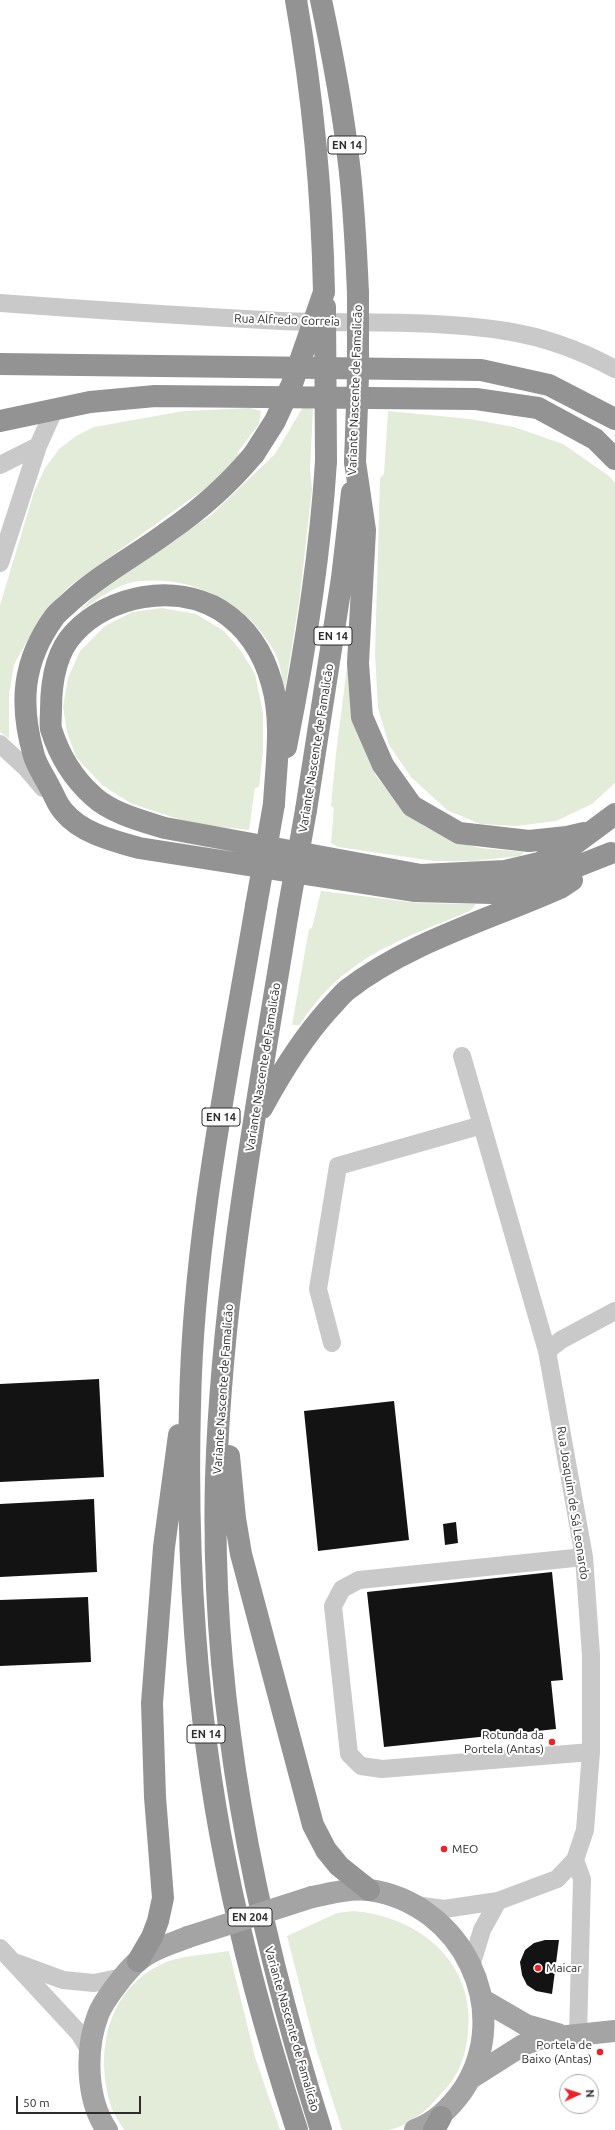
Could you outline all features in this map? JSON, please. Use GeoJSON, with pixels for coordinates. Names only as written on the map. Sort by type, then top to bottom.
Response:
{"type":"FeatureCollection","features":[{"type":"Feature","properties":{"kind":"highway","name":"Variante Nascente de Famalicão"},"geometry":{"type":"LineString","coordinates":[[296,0],[311,95],[318,158],[323,236],[327,364],[326,461],[321,532],[304,655],[274,804],[256,906],[208,1204],[194,1328],[190,1406],[192,1558],[199,1671],[208,1747],[225,1857],[246,1952],[273,2053],[297,2130]]}},
{"type":"Feature","properties":{"kind":"highway","name":"Variante Nascente de Famalicão"},"geometry":{"type":"LineString","coordinates":[[321,0],[336,73],[348,156],[355,233],[358,292],[358,381],[355,462],[342,578],[306,810],[254,1123],[230,1293],[216,1476],[216,1541],[221,1660],[235,1779],[262,1917],[286,2015],[321,2130]]}},
{"type":"Feature","properties":{"kind":"highway"},"geometry":{"type":"LineString","coordinates":[[324,292],[292,384],[276,421],[254,454],[235,477],[206,503],[169,532],[100,578],[56,615],[41,640],[28,670],[24,701],[26,728],[36,761],[64,812],[82,826],[109,840],[139,848],[414,891],[492,893],[550,877],[613,852]]}},
{"type":"Feature","properties":{"kind":"highway"},"geometry":{"type":"LineString","coordinates":[[0,364],[481,370],[548,385],[615,419]]}},
{"type":"Feature","properties":{"kind":"highway"},"geometry":{"type":"LineString","coordinates":[[0,421],[55,408],[90,402],[155,396],[476,399],[538,408],[595,440],[615,459]]}},
{"type":"Feature","properties":{"kind":"highway"},"geometry":{"type":"LineString","coordinates":[[355,462],[365,530],[358,663],[362,717],[383,765],[412,806],[459,833],[529,841],[568,837],[594,830]]}},
{"type":"Feature","properties":{"kind":"highway"},"geometry":{"type":"LineString","coordinates":[[274,804],[278,731],[273,685],[264,657],[246,631],[220,610],[192,599],[161,595],[128,599],[100,611],[73,633],[58,658],[51,691],[51,728],[67,768],[94,797],[127,816],[165,828],[421,875],[505,871],[539,863],[572,846],[615,814]]}},
{"type":"Feature","properties":{"kind":"highway"},"geometry":{"type":"LineString","coordinates":[[254,1123],[283,1069],[314,1026],[346,991],[390,961],[442,937],[560,888],[613,852]]}},
{"type":"Feature","properties":{"kind":"highway"},"geometry":{"type":"LineString","coordinates":[[138,1961],[158,1922],[163,1898],[155,1797],[152,1703],[164,1547],[194,1328]]}},
{"type":"Feature","properties":{"kind":"highway"},"geometry":{"type":"LineString","coordinates":[[222,1384],[235,1518],[241,1554],[313,1825],[326,1850],[339,1866],[369,1890]]}},
{"type":"Feature","properties":{"kind":"main road","name":"EN 204"},"geometry":{"type":"LineString","coordinates":[[90,2130],[95,2106],[90,2081],[90,2051],[98,2014],[123,1977],[138,1961],[157,1950],[188,1938],[312,1897],[337,1892],[369,1890],[415,1905],[445,1929],[460,1945],[471,1966],[483,2000],[483,2029],[480,2050],[470,2078],[437,2123]]}},
{"type":"Feature","properties":{"kind":"main road"},"geometry":{"type":"LineString","coordinates":[[483,2000],[526,2025],[570,2035]]}},
{"type":"Feature","properties":{"kind":"main road"},"geometry":{"type":"LineString","coordinates":[[470,2078],[523,2045],[540,2039],[615,2031]]}},
{"type":"Feature","properties":{"kind":"main road"},"geometry":{"type":"LineString","coordinates":[[95,2106],[107,2130]]}},
{"type":"Feature","properties":{"kind":"main road"},"geometry":{"type":"LineString","coordinates":[[415,2130],[437,2123]]}},
{"type":"Feature","properties":{"kind":"street","name":"Rua Alfredo Correia"},"geometry":{"type":"LineString","coordinates":[[0,303],[283,321],[420,323],[507,331],[563,346],[595,358],[615,368]]}},
{"type":"Feature","properties":{"kind":"street"},"geometry":{"type":"LineString","coordinates":[[0,563],[38,446],[55,408]]}},
{"type":"Feature","properties":{"kind":"street"},"geometry":{"type":"LineString","coordinates":[[0,465],[38,446]]}},
{"type":"Feature","properties":{"kind":"street"},"geometry":{"type":"LineString","coordinates":[[0,744],[26,768],[64,812]]}},
{"type":"Feature","properties":{"kind":"street","name":"Rua Joaquim de Sá Leonardo"},"geometry":{"type":"LineString","coordinates":[[415,1905],[444,1909],[498,1901],[557,1879],[575,1860],[585,1830],[591,1752],[591,1655],[584,1556],[547,1351],[462,1056]]}},
{"type":"Feature","properties":{"kind":"street"},"geometry":{"type":"LineString","coordinates":[[332,1343],[318,1289],[338,1166],[482,1125]]}},
{"type":"Feature","properties":{"kind":"street"},"geometry":{"type":"LineString","coordinates":[[547,1351],[561,1340],[615,1311]]}},
{"type":"Feature","properties":{"kind":"street"},"geometry":{"type":"LineString","coordinates":[[584,1556],[359,1580],[342,1589],[333,1606],[349,1754],[361,1766],[382,1768],[591,1752]]}},
{"type":"Feature","properties":{"kind":"street"},"geometry":{"type":"LineString","coordinates":[[570,2035],[582,1879],[575,1860]]}},
{"type":"Feature","properties":{"kind":"street"},"geometry":{"type":"LineString","coordinates":[[471,1966],[482,1930],[498,1901]]}},
{"type":"Feature","properties":{"kind":"street"},"geometry":{"type":"LineString","coordinates":[[0,1948],[79,2033],[90,2051]]}},
{"type":"Feature","properties":{"kind":"street"},"geometry":{"type":"LineString","coordinates":[[14,1962],[63,1980],[94,1983],[123,1977]]}},
{"type":"Feature","properties":{"kind":"green space"},"geometry":{"type":"Polygon","coordinates":[[[303,407],[313,409],[310,469],[312,489],[300,595],[284,697],[279,663],[275,653],[264,636],[251,620],[235,607],[200,589],[181,583],[161,581],[132,582],[108,592],[79,612],[95,595],[211,515],[275,454],[303,407]]]}},
{"type":"Feature","properties":{"kind":"green space"},"geometry":{"type":"Polygon","coordinates":[[[250,408],[261,411],[259,424],[237,453],[240,457],[206,488],[71,585],[47,608],[14,665],[9,694],[9,739],[0,732],[0,605],[34,492],[45,468],[59,449],[76,436],[94,427],[184,411],[250,408]]]}},
{"type":"Feature","properties":{"kind":"green space"},"geometry":{"type":"Polygon","coordinates":[[[388,411],[470,419],[514,427],[563,444],[609,476],[615,483],[615,783],[592,804],[556,821],[516,826],[480,824],[447,810],[411,777],[389,745],[378,708],[375,654],[380,478],[384,474],[388,411]]]}},
{"type":"Feature","properties":{"kind":"green space"},"geometry":{"type":"Polygon","coordinates":[[[162,608],[196,614],[224,631],[241,651],[255,674],[263,713],[263,751],[259,787],[255,788],[249,830],[194,824],[132,804],[102,785],[76,757],[67,732],[63,707],[68,678],[80,651],[105,626],[132,612],[162,608]]]}},
{"type":"Feature","properties":{"kind":"green space"},"geometry":{"type":"Polygon","coordinates":[[[354,611],[356,725],[376,776],[397,802],[424,826],[455,841],[479,848],[524,852],[520,856],[473,861],[434,861],[338,847],[331,843],[334,808],[331,806],[336,754],[354,611]]]}},
{"type":"Feature","properties":{"kind":"green space"},"geometry":{"type":"Polygon","coordinates":[[[321,891],[418,903],[476,904],[470,911],[420,931],[375,953],[354,967],[335,983],[317,1002],[300,1025],[292,1025],[309,929],[312,928],[321,891]]]}},
{"type":"Feature","properties":{"kind":"green space"},"geometry":{"type":"Polygon","coordinates":[[[354,1911],[378,1915],[401,1923],[421,1934],[439,1948],[453,1965],[463,1985],[468,2008],[468,2033],[465,2050],[458,2071],[453,2079],[435,2101],[417,2117],[410,2122],[388,2130],[342,2130],[315,2045],[287,1936],[337,1913],[354,1911]]]}},
{"type":"Feature","properties":{"kind":"green space"},"geometry":{"type":"Polygon","coordinates":[[[229,1951],[255,2057],[280,2130],[124,2130],[111,2106],[106,2085],[104,2063],[110,2022],[119,2004],[131,1987],[146,1973],[166,1962],[229,1951]]]}},
{"type":"Feature","properties":{"kind":"building"},"geometry":{"type":"Polygon","coordinates":[[[99,1379],[104,1477],[0,1482],[0,1384],[99,1379]]]}},
{"type":"Feature","properties":{"kind":"building"},"geometry":{"type":"Polygon","coordinates":[[[394,1401],[409,1540],[318,1551],[304,1411],[394,1401]]]}},
{"type":"Feature","properties":{"kind":"building"},"geometry":{"type":"Polygon","coordinates":[[[94,1499],[97,1572],[0,1577],[0,1504],[94,1499]]]}},
{"type":"Feature","properties":{"kind":"building"},"geometry":{"type":"Polygon","coordinates":[[[456,1522],[458,1543],[445,1545],[443,1524],[456,1522]]]}},
{"type":"Feature","properties":{"kind":"building"},"geometry":{"type":"Polygon","coordinates":[[[552,1572],[563,1680],[551,1681],[556,1729],[384,1747],[367,1592],[552,1572]]]}},
{"type":"Feature","properties":{"kind":"building"},"geometry":{"type":"Polygon","coordinates":[[[88,1597],[91,1662],[0,1666],[0,1600],[88,1597]]]}},
{"type":"Feature","properties":{"kind":"building","name":"Maicar"},"geometry":{"type":"Polygon","coordinates":[[[545,1940],[559,1940],[552,1994],[536,1991],[527,1985],[522,1975],[520,1962],[525,1950],[534,1943],[545,1940]]]}},
{"type":"Feature","properties":{"kind":"place","name":"Rotunda da Portela (Antas)"},"geometry":{"type":"Point","coordinates":[552,1742]}},
{"type":"Feature","properties":{"kind":"place","name":"MEO"},"geometry":{"type":"Point","coordinates":[444,1849]}},
{"type":"Feature","properties":{"kind":"place","name":"Maicar"},"geometry":{"type":"Point","coordinates":[538,1968]}},
{"type":"Feature","properties":{"kind":"place","name":"Portela de Baixo (Antas)"},"geometry":{"type":"Point","coordinates":[600,2052]}}]}
